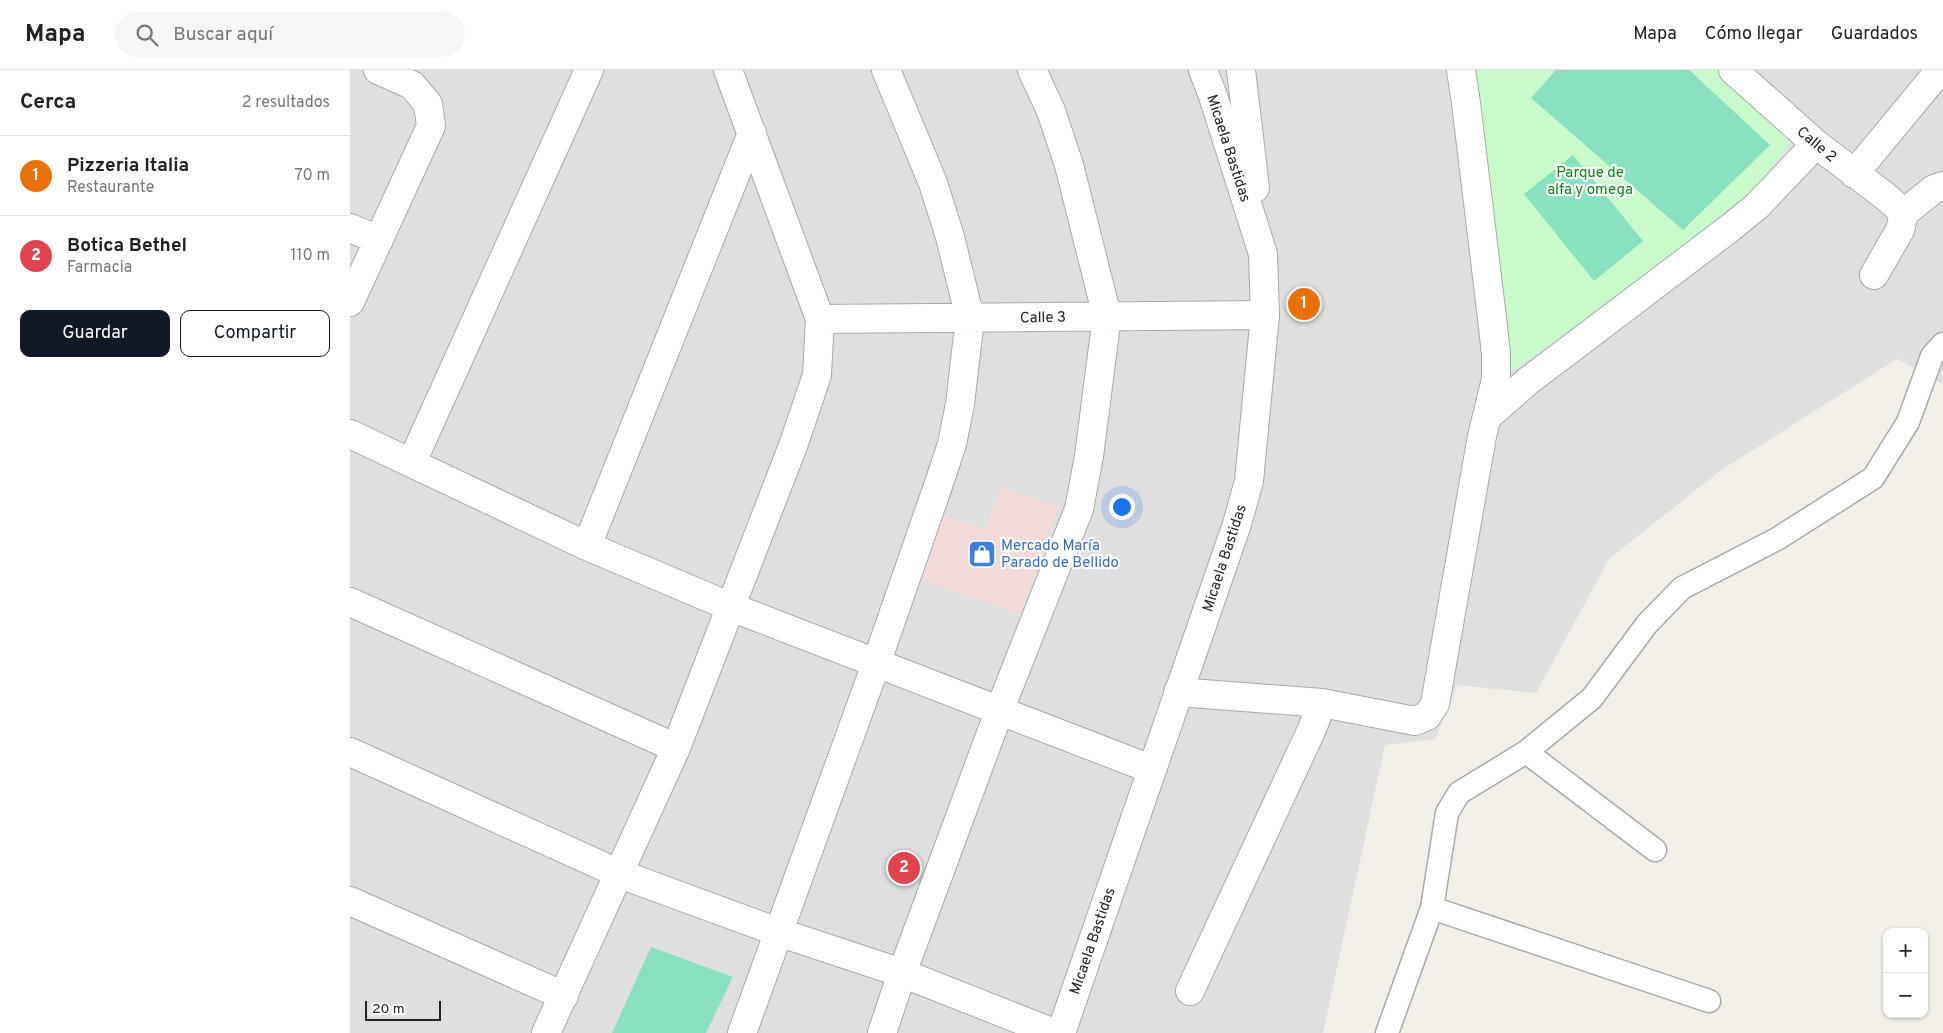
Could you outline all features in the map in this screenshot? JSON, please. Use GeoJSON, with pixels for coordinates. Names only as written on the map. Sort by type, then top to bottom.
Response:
{"type":"FeatureCollection","features":[{"type":"Feature","properties":{"kind":"street"},"geometry":{"type":"LineString","coordinates":[[350,302],[431,126],[428,104],[412,86],[378,70]]}},
{"type":"Feature","properties":{"kind":"street"},"geometry":{"type":"LineString","coordinates":[[412,462],[589,70]]}},
{"type":"Feature","properties":{"kind":"street"},"geometry":{"type":"LineString","coordinates":[[546,1033],[676,748],[794,443],[817,375],[820,319],[728,70]]}},
{"type":"Feature","properties":{"kind":"street"},"geometry":{"type":"LineString","coordinates":[[742,1033],[876,664],[952,444],[960,404],[970,318],[950,238],[933,183],[886,70]]}},
{"type":"Feature","properties":{"kind":"street"},"geometry":{"type":"LineString","coordinates":[[882,1033],[902,973],[1000,709],[1079,509],[1089,456],[1107,316],[1069,165],[1051,111],[1032,70]]}},
{"type":"Feature","properties":{"kind":"street","name":"Micaela Bastidas"},"geometry":{"type":"LineString","coordinates":[[1061,1033],[1237,524],[1249,481],[1265,315],[1263,254],[1203,70]]}},
{"type":"Feature","properties":{"kind":"street"},"geometry":{"type":"LineString","coordinates":[[1241,70],[1263,254]]}},
{"type":"Feature","properties":{"kind":"street"},"geometry":{"type":"LineString","coordinates":[[1178,692],[1322,703],[1415,721],[1426,716],[1435,704],[1487,417],[1496,379],[1496,354],[1461,70]]}},
{"type":"Feature","properties":{"kind":"street","name":"Calle 2"},"geometry":{"type":"LineString","coordinates":[[1733,70],[1816,144],[1885,196],[1904,213]]}},
{"type":"Feature","properties":{"kind":"street"},"geometry":{"type":"LineString","coordinates":[[1854,174],[1940,70]]}},
{"type":"Feature","properties":{"kind":"street"},"geometry":{"type":"LineString","coordinates":[[587,546],[752,133]]}},
{"type":"Feature","properties":{"kind":"street"},"geometry":{"type":"LineString","coordinates":[[1487,417],[1528,381],[1730,228],[1762,201],[1816,144]]}},
{"type":"Feature","properties":{"kind":"street"},"geometry":{"type":"LineString","coordinates":[[1874,275],[1900,230],[1904,213],[1934,189],[1943,186]]}},
{"type":"Feature","properties":{"kind":"street"},"geometry":{"type":"LineString","coordinates":[[350,228],[379,240]]}},
{"type":"Feature","properties":{"kind":"street","name":"Calle 3"},"geometry":{"type":"LineString","coordinates":[[820,319],[1265,315]]}},
{"type":"Feature","properties":{"kind":"street"},"geometry":{"type":"LineString","coordinates":[[1387,1033],[1432,908],[1447,813],[1459,793],[1526,752],[1592,698],[1647,624],[1682,588],[1777,539],[1873,478],[1908,422],[1932,356],[1943,344]]}},
{"type":"Feature","properties":{"kind":"street"},"geometry":{"type":"LineString","coordinates":[[350,434],[587,546],[731,607],[1152,769]]}},
{"type":"Feature","properties":{"kind":"street"},"geometry":{"type":"LineString","coordinates":[[350,602],[676,748]]}},
{"type":"Feature","properties":{"kind":"street"},"geometry":{"type":"LineString","coordinates":[[1190,990],[1312,729],[1322,703]]}},
{"type":"Feature","properties":{"kind":"street"},"geometry":{"type":"LineString","coordinates":[[350,752],[620,874],[778,932],[902,973],[1054,1033]]}},
{"type":"Feature","properties":{"kind":"street"},"geometry":{"type":"LineString","coordinates":[[1526,752],[1655,850]]}},
{"type":"Feature","properties":{"kind":"street"},"geometry":{"type":"LineString","coordinates":[[350,901],[564,996]]}},
{"type":"Feature","properties":{"kind":"street"},"geometry":{"type":"LineString","coordinates":[[1432,908],[1709,1001]]}},
{"type":"Feature","properties":{"kind":"shaded area"},"geometry":{"type":"Polygon","coordinates":[[[350,70],[1943,70],[1943,384],[1897,359],[1720,471],[1609,559],[1536,693],[1457,685],[1435,739],[1385,745],[1323,1033],[350,1033],[350,70]]]}},
{"type":"Feature","properties":{"kind":"shaded area","name":"Mercado María Parado de Bellido"},"geometry":{"type":"Polygon","coordinates":[[[1002,487],[1059,507],[1020,614],[914,578],[936,513],[985,529],[1002,487]]]}},
{"type":"Feature","properties":{"kind":"green space","name":"Parque de alfa y omega"},"geometry":{"type":"Polygon","coordinates":[[[1466,70],[1720,70],[1793,140],[1752,191],[1691,245],[1512,371],[1501,368],[1466,70]]]}},
{"type":"Feature","properties":{"kind":"green space"},"geometry":{"type":"Polygon","coordinates":[[[1556,70],[1689,70],[1770,145],[1683,230],[1531,98],[1556,70]]]}},
{"type":"Feature","properties":{"kind":"green space"},"geometry":{"type":"Polygon","coordinates":[[[1573,155],[1643,241],[1594,281],[1524,194],[1573,155]]]}},
{"type":"Feature","properties":{"kind":"green space"},"geometry":{"type":"Polygon","coordinates":[[[651,947],[733,977],[706,1033],[612,1033],[651,947]]]}},
{"type":"Feature","properties":{"kind":"place","name":"Pizzeria Italia"},"geometry":{"type":"Point","coordinates":[1304,304]}},
{"type":"Feature","properties":{"kind":"place","name":"Mercado María Parado de Bellido"},"geometry":{"type":"Point","coordinates":[982,554]}},
{"type":"Feature","properties":{"kind":"place","name":"Botica Bethel"},"geometry":{"type":"Point","coordinates":[904,868]}}]}
